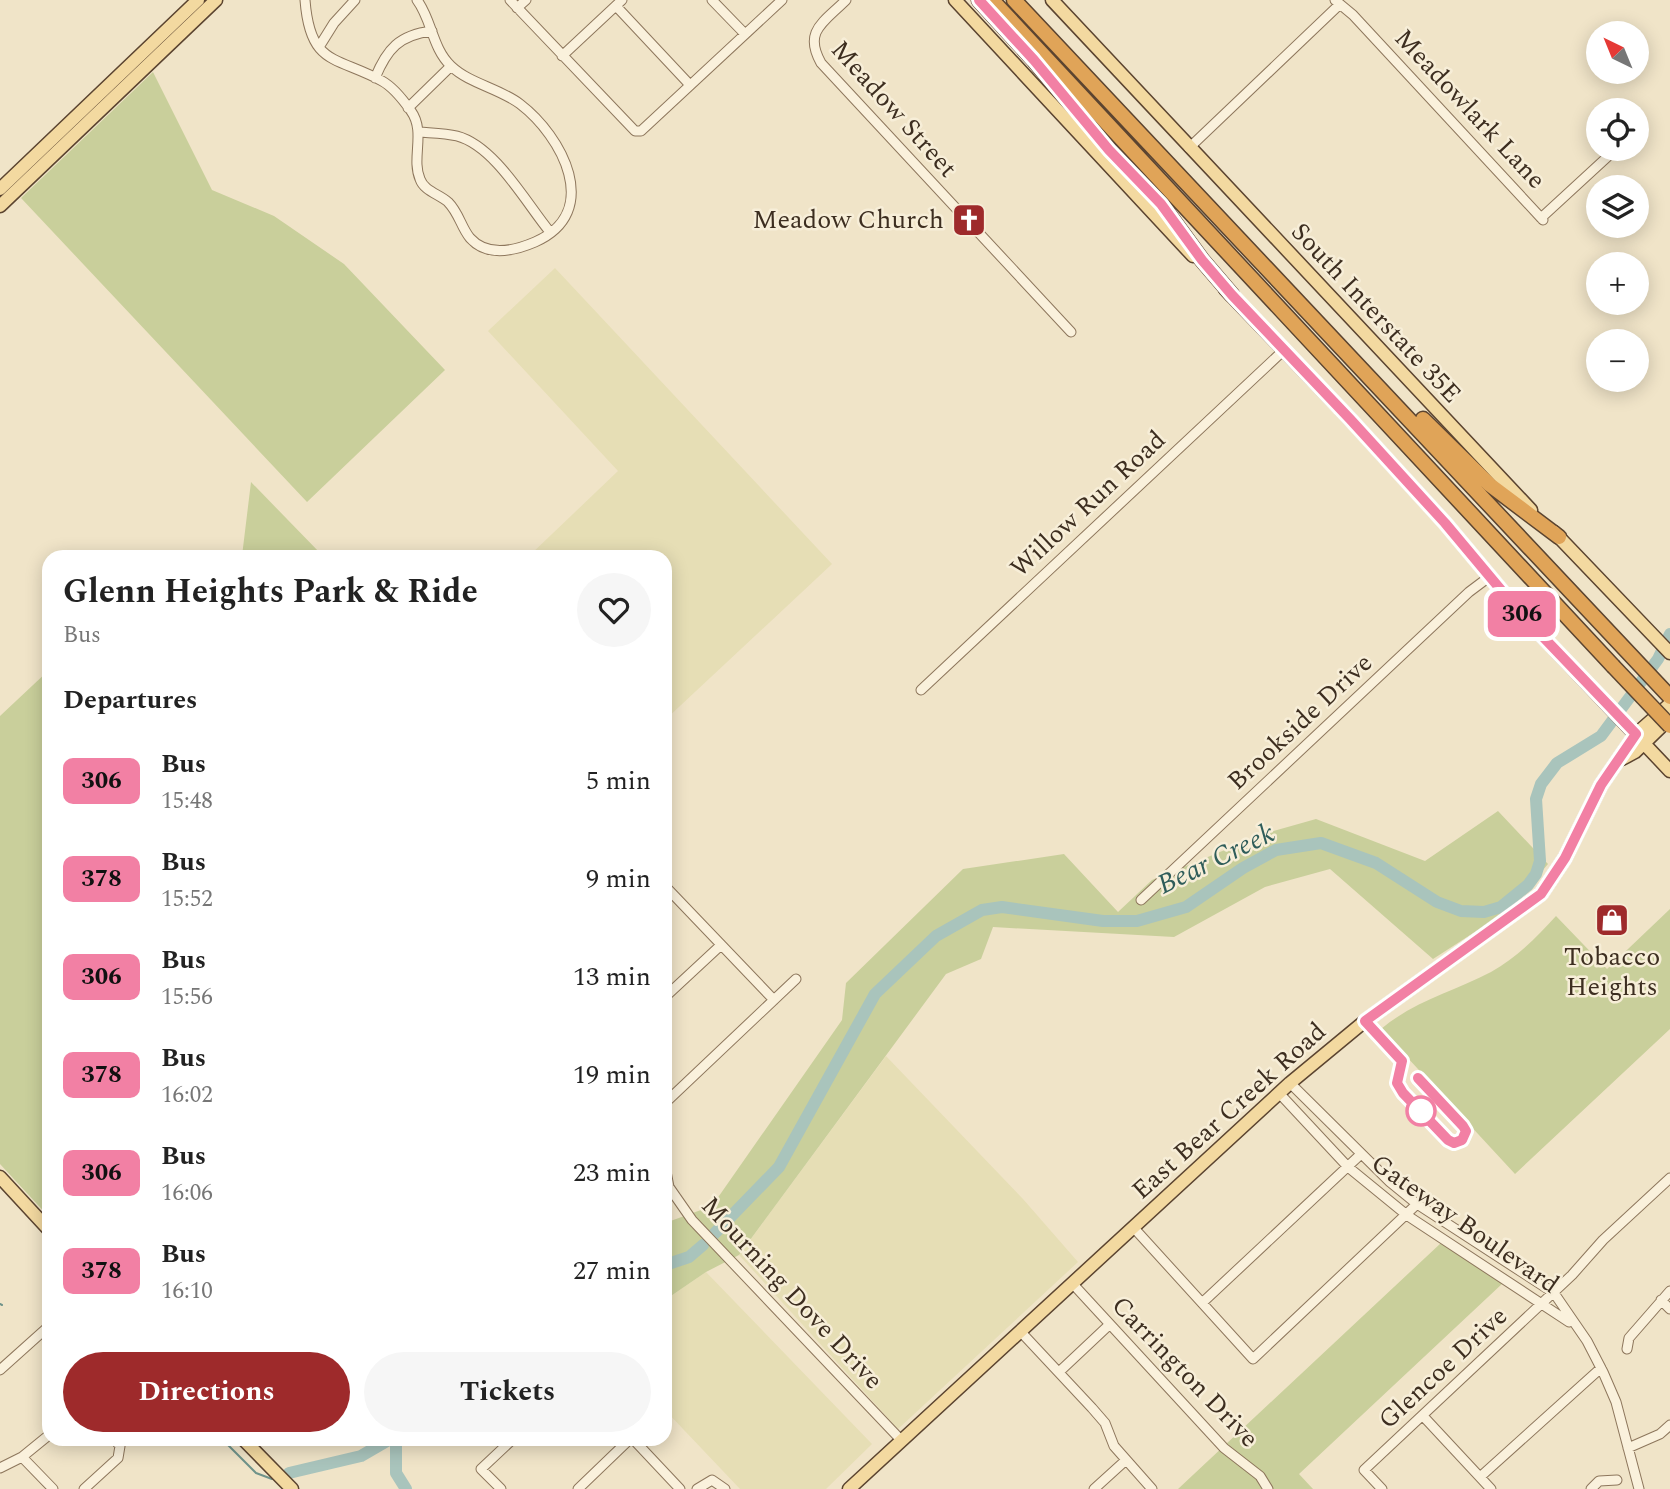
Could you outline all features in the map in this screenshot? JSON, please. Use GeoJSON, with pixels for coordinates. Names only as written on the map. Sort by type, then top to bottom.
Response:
{"type":"FeatureCollection","features":[{"type":"Feature","properties":{"kind":"highway"},"geometry":{"type":"LineString","coordinates":[[979,0],[1034,60],[1109,150],[1161,204],[1202,260],[1232,295]]}},
{"type":"Feature","properties":{"kind":"highway"},"geometry":{"type":"LineString","coordinates":[[992,0],[1670,726]]}},
{"type":"Feature","properties":{"kind":"highway"},"geometry":{"type":"LineString","coordinates":[[1014,0],[1670,697]]}},
{"type":"Feature","properties":{"kind":"highway"},"geometry":{"type":"LineString","coordinates":[[1282,285],[1319,316],[1490,485],[1559,537]]}},
{"type":"Feature","properties":{"kind":"main road"},"geometry":{"type":"LineString","coordinates":[[0,205],[198,0]]}},
{"type":"Feature","properties":{"kind":"main road"},"geometry":{"type":"LineString","coordinates":[[0,189],[73,128],[216,0]]}},
{"type":"Feature","properties":{"kind":"main road"},"geometry":{"type":"LineString","coordinates":[[955,0],[1445,523],[1489,577],[1670,771]]}},
{"type":"Feature","properties":{"kind":"main road","name":"South Interstate 35E"},"geometry":{"type":"LineString","coordinates":[[1052,0],[1495,474],[1670,653]]}},
{"type":"Feature","properties":{"kind":"main road","name":"East Bear Creek Road"},"geometry":{"type":"LineString","coordinates":[[849,1489],[1290,1083],[1384,1007],[1524,909],[1541,894],[1565,858],[1601,785],[1670,704]]}},
{"type":"Feature","properties":{"kind":"main road","name":"East Bear Creek Road"},"geometry":{"type":"LineString","coordinates":[[1640,739],[1670,718]]}},
{"type":"Feature","properties":{"kind":"main road"},"geometry":{"type":"LineString","coordinates":[[0,1177],[42,1222]]}},
{"type":"Feature","properties":{"kind":"main road"},"geometry":{"type":"LineString","coordinates":[[250,1446],[292,1489]]}},
{"type":"Feature","properties":{"kind":"street"},"geometry":{"type":"LineString","coordinates":[[305,0],[309,29],[320,47],[345,67],[385,82],[408,108],[419,132],[419,179],[427,189],[453,207],[471,238],[493,251],[539,240],[566,214],[571,199],[571,174],[565,158],[520,104],[451,66],[440,52],[417,0]]}},
{"type":"Feature","properties":{"kind":"street"},"geometry":{"type":"LineString","coordinates":[[320,47],[334,23],[355,0]]}},
{"type":"Feature","properties":{"kind":"street"},"geometry":{"type":"LineString","coordinates":[[510,0],[635,131],[647,126],[782,0]]}},
{"type":"Feature","properties":{"kind":"street"},"geometry":{"type":"LineString","coordinates":[[517,8],[526,0]]}},
{"type":"Feature","properties":{"kind":"street"},"geometry":{"type":"LineString","coordinates":[[712,0],[745,34]]}},
{"type":"Feature","properties":{"kind":"street","name":"Meadow Street"},"geometry":{"type":"LineString","coordinates":[[846,0],[814,31],[812,48],[821,64],[1071,332]]}},
{"type":"Feature","properties":{"kind":"street"},"geometry":{"type":"LineString","coordinates":[[562,56],[619,3],[690,85]]}},
{"type":"Feature","properties":{"kind":"street"},"geometry":{"type":"LineString","coordinates":[[1189,148],[1337,3]]}},
{"type":"Feature","properties":{"kind":"street","name":"Meadowlark Lane"},"geometry":{"type":"LineString","coordinates":[[1337,3],[1353,15],[1542,219],[1603,161]]}},
{"type":"Feature","properties":{"kind":"street"},"geometry":{"type":"LineString","coordinates":[[375,78],[385,54],[397,42],[412,33],[432,31]]}},
{"type":"Feature","properties":{"kind":"street"},"geometry":{"type":"LineString","coordinates":[[408,108],[451,66]]}},
{"type":"Feature","properties":{"kind":"street"},"geometry":{"type":"LineString","coordinates":[[419,132],[458,136],[474,145],[496,163],[550,232]]}},
{"type":"Feature","properties":{"kind":"street","name":"Willow Run Road"},"geometry":{"type":"LineString","coordinates":[[921,690],[1284,350]]}},
{"type":"Feature","properties":{"kind":"street","name":"Brookside Drive"},"geometry":{"type":"LineString","coordinates":[[1141,900],[1469,592],[1489,577]]}},
{"type":"Feature","properties":{"kind":"street"},"geometry":{"type":"LineString","coordinates":[[672,894],[774,1000]]}},
{"type":"Feature","properties":{"kind":"street"},"geometry":{"type":"LineString","coordinates":[[672,990],[721,944]]}},
{"type":"Feature","properties":{"kind":"street"},"geometry":{"type":"LineString","coordinates":[[672,1096],[796,979]]}},
{"type":"Feature","properties":{"kind":"street","name":"Gateway Boulevard"},"geometry":{"type":"LineString","coordinates":[[1290,1083],[1360,1155],[1418,1204],[1554,1293],[1573,1325],[1587,1341],[1616,1402],[1639,1489]]}},
{"type":"Feature","properties":{"kind":"street","name":"Gateway Boulevard"},"geometry":{"type":"LineString","coordinates":[[1279,1093],[1348,1167],[1408,1216],[1573,1325]]}},
{"type":"Feature","properties":{"kind":"street"},"geometry":{"type":"LineString","coordinates":[[1202,1303],[1360,1155]]}},
{"type":"Feature","properties":{"kind":"street","name":"Glencoe Drive"},"geometry":{"type":"LineString","coordinates":[[1382,1489],[1364,1470],[1543,1304],[1603,1240],[1670,1178]]}},
{"type":"Feature","properties":{"kind":"street","name":"Mourning Dove Drive"},"geometry":{"type":"LineString","coordinates":[[672,1191],[692,1220],[901,1440]]}},
{"type":"Feature","properties":{"kind":"street"},"geometry":{"type":"LineString","coordinates":[[1133,1227],[1253,1359],[1418,1204]]}},
{"type":"Feature","properties":{"kind":"street","name":"Carrington Drive"},"geometry":{"type":"LineString","coordinates":[[1072,1283],[1224,1448],[1259,1476],[1268,1489]]}},
{"type":"Feature","properties":{"kind":"street"},"geometry":{"type":"LineString","coordinates":[[1627,1349],[1629,1338],[1670,1291]]}},
{"type":"Feature","properties":{"kind":"street"},"geometry":{"type":"LineString","coordinates":[[1661,1300],[1670,1310]]}},
{"type":"Feature","properties":{"kind":"street"},"geometry":{"type":"LineString","coordinates":[[1059,1372],[1109,1325]]}},
{"type":"Feature","properties":{"kind":"street"},"geometry":{"type":"LineString","coordinates":[[1020,1331],[1105,1423],[1114,1446],[1152,1489]]}},
{"type":"Feature","properties":{"kind":"street"},"geometry":{"type":"LineString","coordinates":[[0,1370],[42,1332]]}},
{"type":"Feature","properties":{"kind":"street"},"geometry":{"type":"LineString","coordinates":[[1480,1477],[1601,1368]]}},
{"type":"Feature","properties":{"kind":"street"},"geometry":{"type":"LineString","coordinates":[[1423,1416],[1490,1489]]}},
{"type":"Feature","properties":{"kind":"street"},"geometry":{"type":"LineString","coordinates":[[1628,1448],[1669,1428]]}},
{"type":"Feature","properties":{"kind":"street"},"geometry":{"type":"LineString","coordinates":[[0,1468],[22,1457],[42,1441]]}},
{"type":"Feature","properties":{"kind":"street"},"geometry":{"type":"LineString","coordinates":[[84,1489],[118,1458],[120,1446]]}},
{"type":"Feature","properties":{"kind":"street"},"geometry":{"type":"LineString","coordinates":[[501,1489],[481,1469],[505,1446]]}},
{"type":"Feature","properties":{"kind":"street"},"geometry":{"type":"LineString","coordinates":[[578,1489],[624,1446]]}},
{"type":"Feature","properties":{"kind":"street"},"geometry":{"type":"LineString","coordinates":[[640,1446],[680,1489]]}},
{"type":"Feature","properties":{"kind":"street"},"geometry":{"type":"LineString","coordinates":[[22,1457],[53,1489]]}},
{"type":"Feature","properties":{"kind":"street"},"geometry":{"type":"LineString","coordinates":[[1094,1489],[1126,1461]]}},
{"type":"Feature","properties":{"kind":"street"},"geometry":{"type":"LineString","coordinates":[[697,1489],[712,1480],[725,1489]]}},
{"type":"Feature","properties":{"kind":"street"},"geometry":{"type":"LineString","coordinates":[[1591,1489],[1600,1481],[1617,1480]]}},
{"type":"Feature","properties":{"kind":"shaded area"},"geometry":{"type":"Polygon","coordinates":[[[555,268],[832,564],[672,713],[672,550],[535,550],[618,471],[488,331],[555,268]]]}},
{"type":"Feature","properties":{"kind":"shaded area"},"geometry":{"type":"Polygon","coordinates":[[[886,1056],[1023,1199],[1078,1262],[898,1429],[739,1255],[886,1056]]]}},
{"type":"Feature","properties":{"kind":"shaded area"},"geometry":{"type":"Polygon","coordinates":[[[706,1272],[872,1444],[826,1489],[740,1489],[672,1417],[672,1295],[706,1272]]]}},
{"type":"Feature","properties":{"kind":"green space"},"geometry":{"type":"Polygon","coordinates":[[[153,72],[212,190],[274,216],[344,264],[445,370],[307,502],[21,198],[153,72]]]}},
{"type":"Feature","properties":{"kind":"green space"},"geometry":{"type":"Polygon","coordinates":[[[251,482],[317,550],[243,550],[251,482]]]}},
{"type":"Feature","properties":{"kind":"green space"},"geometry":{"type":"Polygon","coordinates":[[[42,677],[42,1209],[0,1164],[0,716],[42,677]]]}},
{"type":"Feature","properties":{"kind":"green space"},"geometry":{"type":"Polygon","coordinates":[[[1498,811],[1548,864],[1509,910],[1433,959],[1330,869],[1265,887],[1174,937],[993,927],[981,959],[946,974],[739,1255],[706,1272],[672,1295],[672,1220],[712,1206],[842,1020],[846,983],[963,869],[1064,854],[1118,912],[1152,880],[1266,833],[1316,819],[1425,861],[1498,811]]]}},
{"type":"Feature","properties":{"kind":"green space"},"geometry":{"type":"Polygon","coordinates":[[[1670,909],[1670,1029],[1515,1174],[1381,1029],[1421,1003],[1491,972],[1526,947],[1556,916],[1607,969],[1670,909]]]}},
{"type":"Feature","properties":{"kind":"green space"},"geometry":{"type":"Polygon","coordinates":[[[1441,1243],[1503,1283],[1299,1474],[1313,1489],[1178,1489],[1441,1243]]]}},
{"type":"Feature","properties":{"kind":"waterway","name":"Bear Creek"},"geometry":{"type":"LineString","coordinates":[[714,1234],[779,1167],[875,994],[936,936],[982,910],[1002,907],[1103,921],[1137,921],[1186,907],[1243,868],[1276,850],[1321,843],[1376,863],[1437,902],[1461,911],[1484,912],[1501,907],[1528,885],[1536,874],[1540,861],[1536,799],[1541,784],[1557,763],[1601,736],[1658,659],[1670,634]]}},
{"type":"Feature","properties":{"kind":"waterway","name":"Bear Creek"},"geometry":{"type":"LineString","coordinates":[[672,1263],[689,1257],[703,1245]]}},
{"type":"Feature","properties":{"kind":"waterway"},"geometry":{"type":"LineString","coordinates":[[229,1446],[256,1473],[272,1479]]}},
{"type":"Feature","properties":{"kind":"waterway"},"geometry":{"type":"LineString","coordinates":[[289,1473],[361,1456],[378,1446]]}},
{"type":"Feature","properties":{"kind":"waterway","name":"Bear Creek"},"geometry":{"type":"LineString","coordinates":[[396,1446],[396,1473],[406,1489]]}},
{"type":"Feature","properties":{"kind":"bus line","name":"306"},"geometry":{"type":"LineString","coordinates":[[979,0],[1034,60],[1097,137],[1161,204],[1202,260],[1232,295],[1445,523],[1522,615],[1636,734],[1590,803],[1565,858],[1541,894],[1524,909],[1365,1021],[1402,1061],[1397,1083],[1403,1093],[1448,1140],[1460,1142],[1466,1131],[1463,1126],[1418,1078]]}},
{"type":"Feature","properties":{"kind":"place","name":"Meadow Church"},"geometry":{"type":"Point","coordinates":[969,220]}},
{"type":"Feature","properties":{"kind":"place","name":"Tobacco Heights"},"geometry":{"type":"Point","coordinates":[1612,920]}}]}
